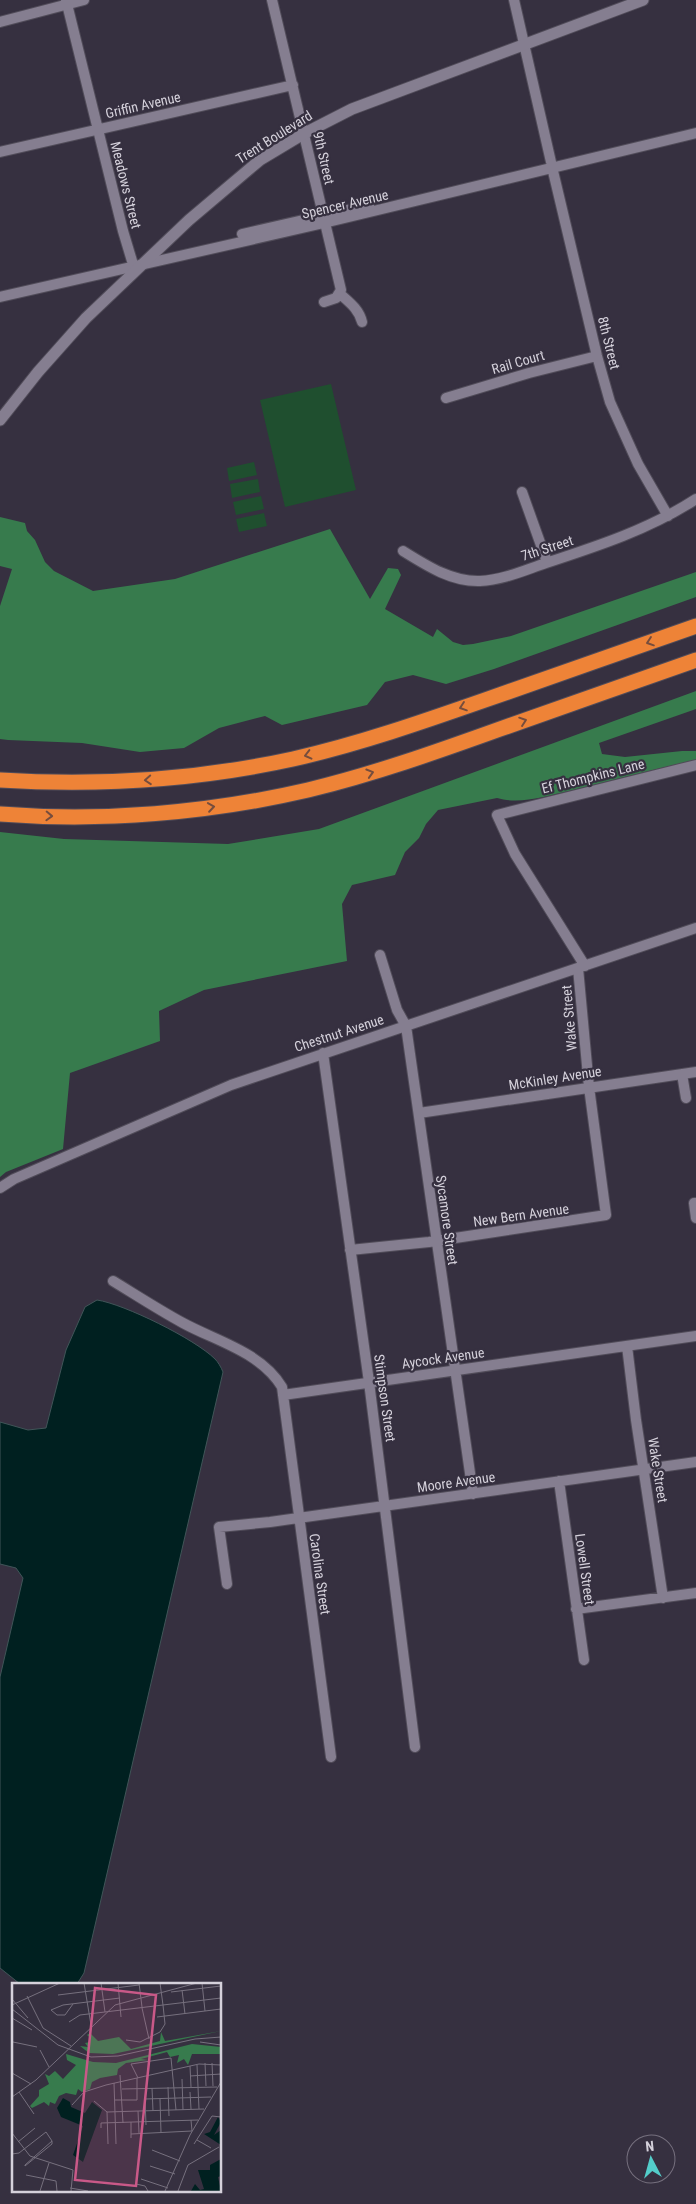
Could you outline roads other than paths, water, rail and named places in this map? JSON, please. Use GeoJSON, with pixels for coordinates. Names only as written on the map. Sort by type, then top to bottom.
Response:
{"type":"FeatureCollection","features":[{"type":"Feature","properties":{"kind":"highway"},"geometry":{"type":"LineString","coordinates":[[0,780],[44,783],[123,782],[209,774],[294,758],[338,748],[420,722],[696,626]]}},
{"type":"Feature","properties":{"kind":"highway"},"geometry":{"type":"LineString","coordinates":[[0,814],[62,816],[150,814],[264,799],[308,790],[408,762],[696,660]]}},
{"type":"Feature","properties":{"kind":"street"},"geometry":{"type":"LineString","coordinates":[[0,22],[66,2],[84,0]]}},
{"type":"Feature","properties":{"kind":"street","name":"9th Street"},"geometry":{"type":"LineString","coordinates":[[272,0],[341,290],[339,293]]}},
{"type":"Feature","properties":{"kind":"street","name":"8th Street"},"geometry":{"type":"LineString","coordinates":[[514,0],[597,356],[610,402],[638,464],[668,516]]}},
{"type":"Feature","properties":{"kind":"street","name":"Trent Boulevard"},"geometry":{"type":"LineString","coordinates":[[0,420],[66,340],[142,260],[260,160],[305,133],[383,97],[642,0]]}},
{"type":"Feature","properties":{"kind":"street","name":"Meadows Street"},"geometry":{"type":"LineString","coordinates":[[66,2],[97,130],[142,260]]}},
{"type":"Feature","properties":{"kind":"street","name":"Griffin Avenue"},"geometry":{"type":"LineString","coordinates":[[0,152],[293,85]]}},
{"type":"Feature","properties":{"kind":"street","name":"Spencer Avenue"},"geometry":{"type":"LineString","coordinates":[[0,292],[324,220],[696,129]]}},
{"type":"Feature","properties":{"kind":"street","name":"Spencer Avenue"},"geometry":{"type":"LineString","coordinates":[[552,165],[696,134]]}},
{"type":"Feature","properties":{"kind":"street","name":"Spencer Avenue"},"geometry":{"type":"LineString","coordinates":[[0,297],[142,260]]}},
{"type":"Feature","properties":{"kind":"street"},"geometry":{"type":"LineString","coordinates":[[324,302],[336,298],[339,293],[353,305],[360,315],[362,322]]}},
{"type":"Feature","properties":{"kind":"street","name":"Rail Court"},"geometry":{"type":"LineString","coordinates":[[446,398],[529,373],[597,356]]}},
{"type":"Feature","properties":{"kind":"street"},"geometry":{"type":"LineString","coordinates":[[522,492],[548,562]]}},
{"type":"Feature","properties":{"kind":"street","name":"7th Street"},"geometry":{"type":"LineString","coordinates":[[403,551],[439,572],[458,579],[480,581],[503,578],[626,536],[668,516],[696,499]]}},
{"type":"Feature","properties":{"kind":"street","name":"Ef Thompkins Lane"},"geometry":{"type":"LineString","coordinates":[[497,815],[696,765]]}},
{"type":"Feature","properties":{"kind":"street","name":"Wake Street"},"geometry":{"type":"LineString","coordinates":[[497,815],[515,854],[581,967],[589,1087],[606,1215]]}},
{"type":"Feature","properties":{"kind":"street","name":"Chestnut Avenue"},"geometry":{"type":"LineString","coordinates":[[0,1188],[14,1179],[222,1088],[696,928]]}},
{"type":"Feature","properties":{"kind":"street","name":"Sycamore Street"},"geometry":{"type":"LineString","coordinates":[[380,954],[397,1010],[406,1026],[473,1494]]}},
{"type":"Feature","properties":{"kind":"street","name":"Stimpson Street"},"geometry":{"type":"LineString","coordinates":[[323,1053],[386,1506],[415,1747]]}},
{"type":"Feature","properties":{"kind":"street","name":"McKinley Avenue"},"geometry":{"type":"LineString","coordinates":[[419,1113],[696,1072]]}},
{"type":"Feature","properties":{"kind":"street"},"geometry":{"type":"LineString","coordinates":[[682,1074],[686,1098]]}},
{"type":"Feature","properties":{"kind":"street"},"geometry":{"type":"LineString","coordinates":[[695,1203],[696,1218]]}},
{"type":"Feature","properties":{"kind":"street","name":"New Bern Avenue"},"geometry":{"type":"LineString","coordinates":[[350,1250],[437,1241],[606,1215]]}},
{"type":"Feature","properties":{"kind":"street"},"geometry":{"type":"LineString","coordinates":[[113,1281],[182,1322],[252,1357],[274,1375],[282,1387],[283,1395]]}},
{"type":"Feature","properties":{"kind":"street","name":"Aycock Avenue"},"geometry":{"type":"LineString","coordinates":[[283,1395],[696,1336]]}},
{"type":"Feature","properties":{"kind":"street","name":"Wake Street"},"geometry":{"type":"LineString","coordinates":[[627,1346],[663,1598]]}},
{"type":"Feature","properties":{"kind":"street","name":"Carolina Street"},"geometry":{"type":"LineString","coordinates":[[283,1395],[331,1757]]}},
{"type":"Feature","properties":{"kind":"street","name":"Moore Avenue"},"geometry":{"type":"LineString","coordinates":[[227,1584],[220,1527],[386,1506],[696,1462]]}},
{"type":"Feature","properties":{"kind":"street","name":"Lowell Street"},"geometry":{"type":"LineString","coordinates":[[560,1482],[584,1660]]}},
{"type":"Feature","properties":{"kind":"street"},"geometry":{"type":"LineString","coordinates":[[576,1609],[696,1593]]}}]}
